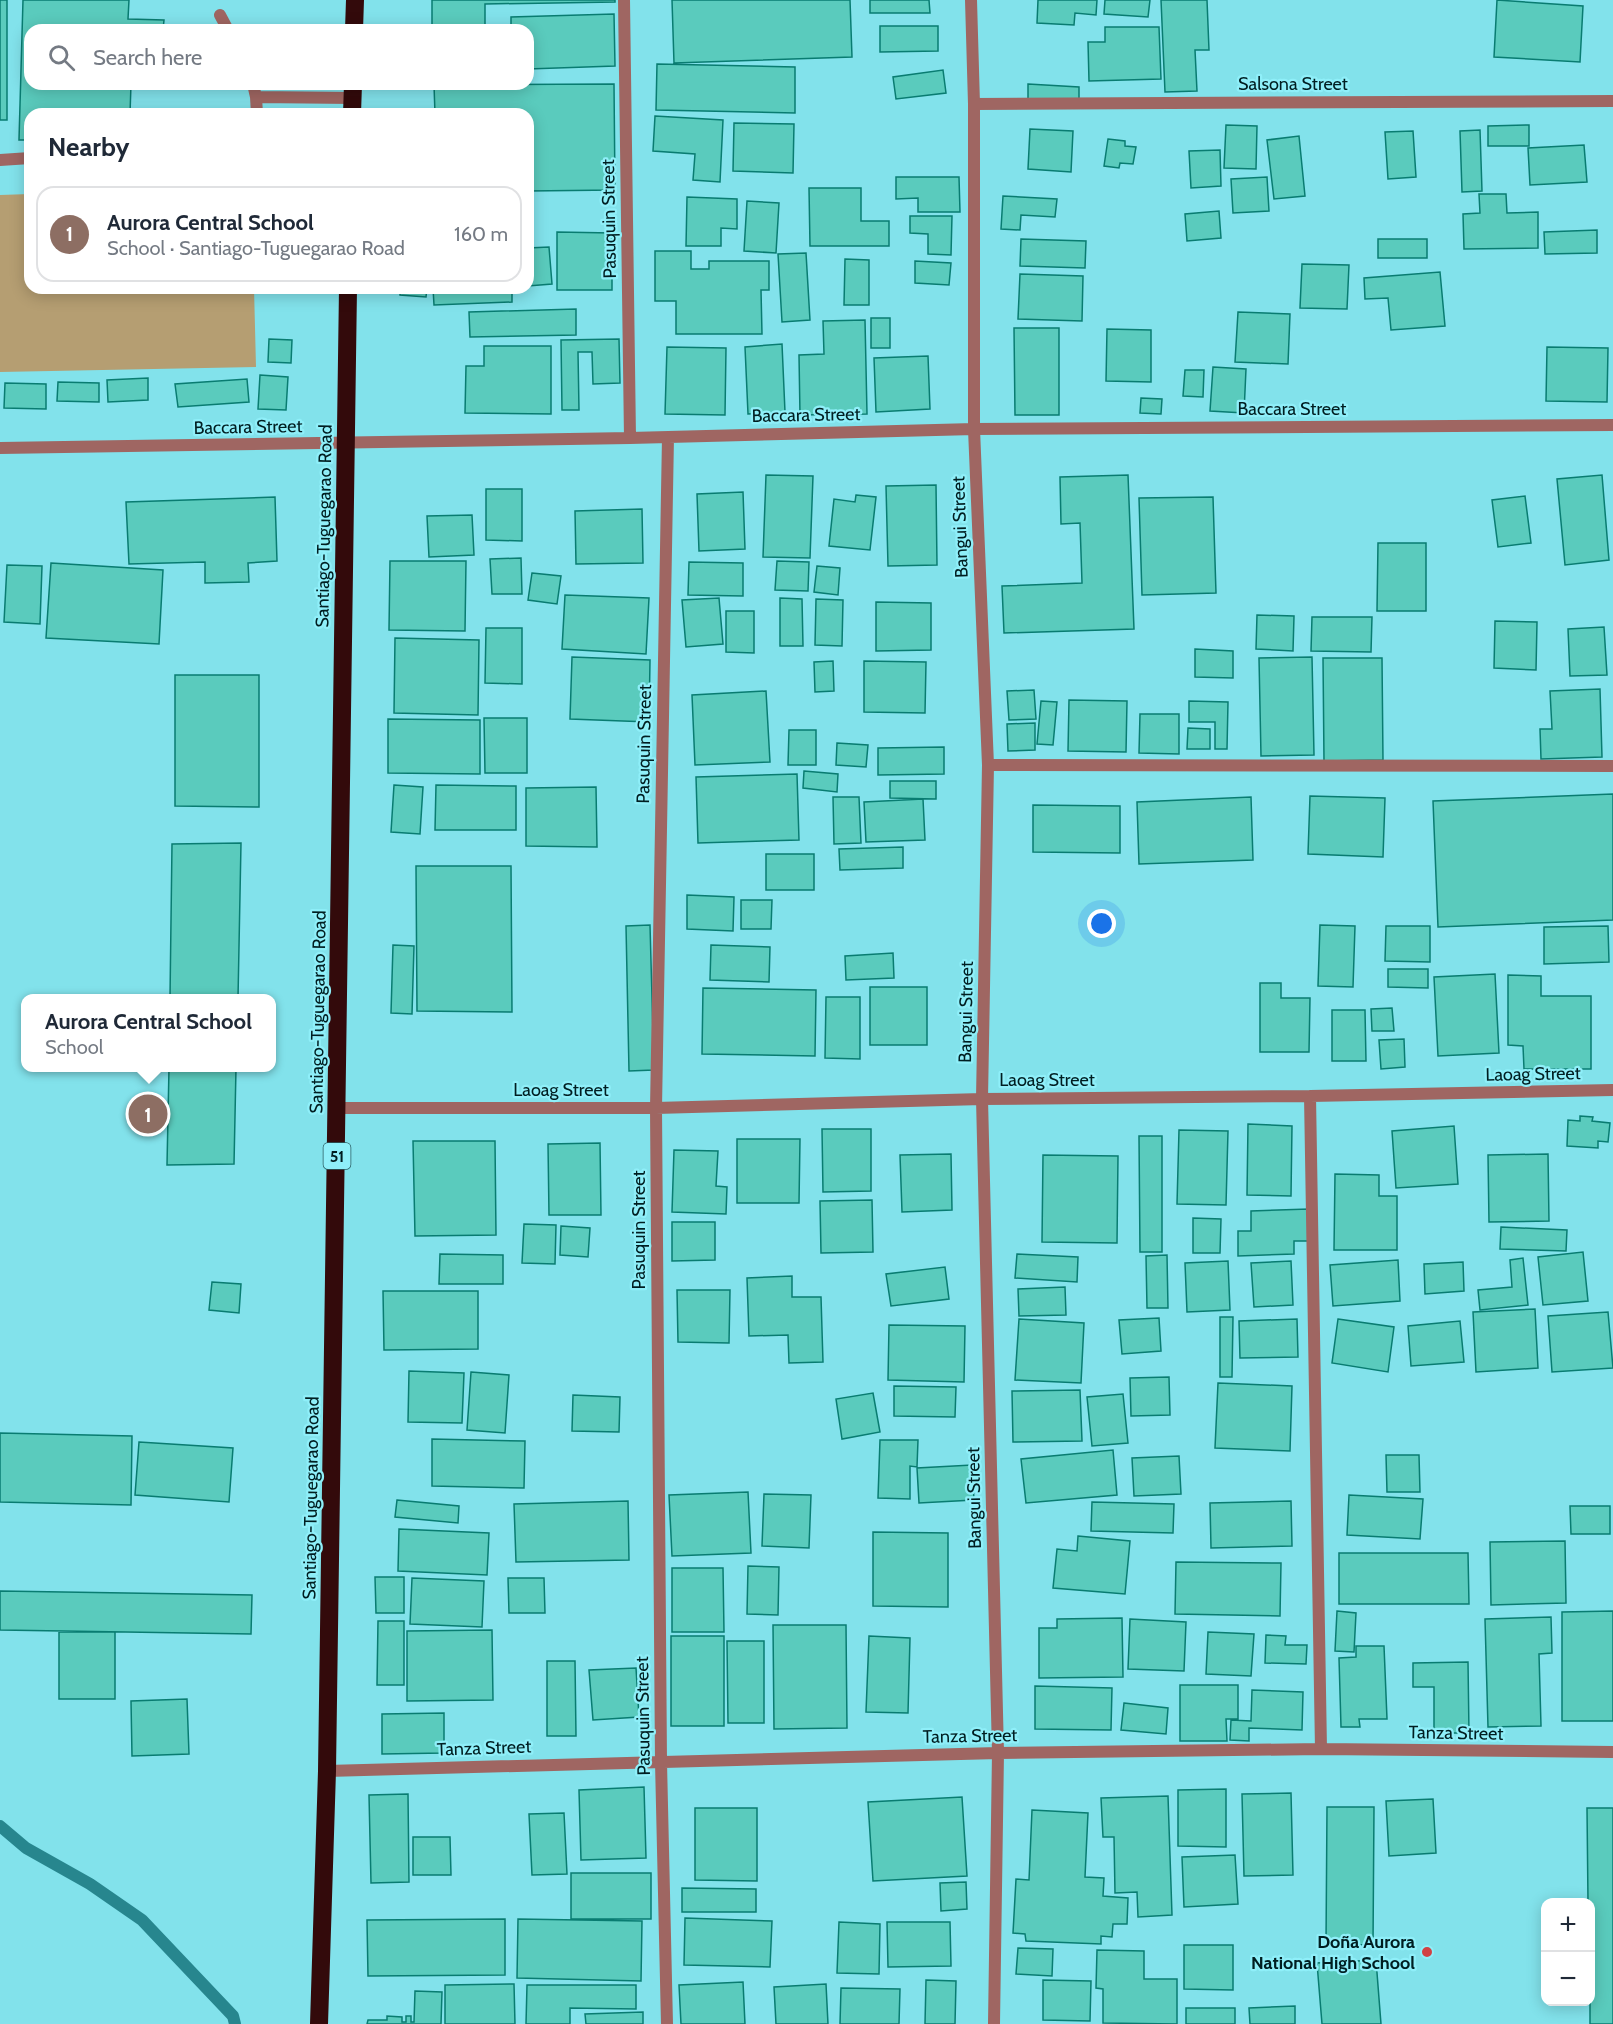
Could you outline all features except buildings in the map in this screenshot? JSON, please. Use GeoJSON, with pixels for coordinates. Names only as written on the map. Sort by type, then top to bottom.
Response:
{"type":"FeatureCollection","features":[{"type":"Feature","properties":{"kind":"highway"},"geometry":{"type":"LineString","coordinates":[[354,24],[355,0]]}},
{"type":"Feature","properties":{"kind":"highway","name":"Santiago-Tuguegarao Road"},"geometry":{"type":"LineString","coordinates":[[319,2024],[327,1771],[348,294]]}},
{"type":"Feature","properties":{"kind":"street","name":"Pasuquin Street"},"geometry":{"type":"LineString","coordinates":[[624,0],[630,438]]}},
{"type":"Feature","properties":{"kind":"street","name":"Bangui Street"},"geometry":{"type":"LineString","coordinates":[[971,0],[974,104],[974,429],[988,765],[982,1099],[998,1753],[994,2024]]}},
{"type":"Feature","properties":{"kind":"street"},"geometry":{"type":"LineString","coordinates":[[220,15],[225,24]]}},
{"type":"Feature","properties":{"kind":"street"},"geometry":{"type":"LineString","coordinates":[[254,90],[257,108]]}},
{"type":"Feature","properties":{"kind":"street"},"geometry":{"type":"LineString","coordinates":[[256,97],[353,99]]}},
{"type":"Feature","properties":{"kind":"street","name":"Salsona Street"},"geometry":{"type":"LineString","coordinates":[[974,104],[1613,101]]}},
{"type":"Feature","properties":{"kind":"street"},"geometry":{"type":"LineString","coordinates":[[0,160],[24,158]]}},
{"type":"Feature","properties":{"kind":"street","name":"Baccara Street"},"geometry":{"type":"LineString","coordinates":[[0,448],[630,438],[974,429],[1613,425]]}},
{"type":"Feature","properties":{"kind":"street","name":"Pasuquin Street"},"geometry":{"type":"LineString","coordinates":[[667,2024],[661,1762],[656,1108],[668,437]]}},
{"type":"Feature","properties":{"kind":"street"},"geometry":{"type":"LineString","coordinates":[[988,765],[1613,766]]}},
{"type":"Feature","properties":{"kind":"street","name":"Laoag Street"},"geometry":{"type":"LineString","coordinates":[[338,1108],[656,1108],[982,1099],[1613,1090]]}},
{"type":"Feature","properties":{"kind":"street"},"geometry":{"type":"LineString","coordinates":[[1310,1096],[1322,1749]]}},
{"type":"Feature","properties":{"kind":"street","name":"Tanza Street"},"geometry":{"type":"LineString","coordinates":[[327,1771],[998,1753],[1322,1749],[1613,1752]]}},
{"type":"Feature","properties":{"kind":"shaded area"},"geometry":{"type":"Polygon","coordinates":[[[24,194],[24,294],[254,294],[256,367],[0,372],[0,195],[24,194]]]}},
{"type":"Feature","properties":{"kind":"waterway"},"geometry":{"type":"LineString","coordinates":[[0,1826],[26,1848],[90,1884],[142,1920],[233,2016],[235,2024]]}},
{"type":"Feature","properties":{"kind":"place","name":"Aurora Central School"},"geometry":{"type":"Point","coordinates":[148,1114]}},
{"type":"Feature","properties":{"kind":"place","name":"Doña Aurora National High School"},"geometry":{"type":"Point","coordinates":[1427,1952]}}]}
